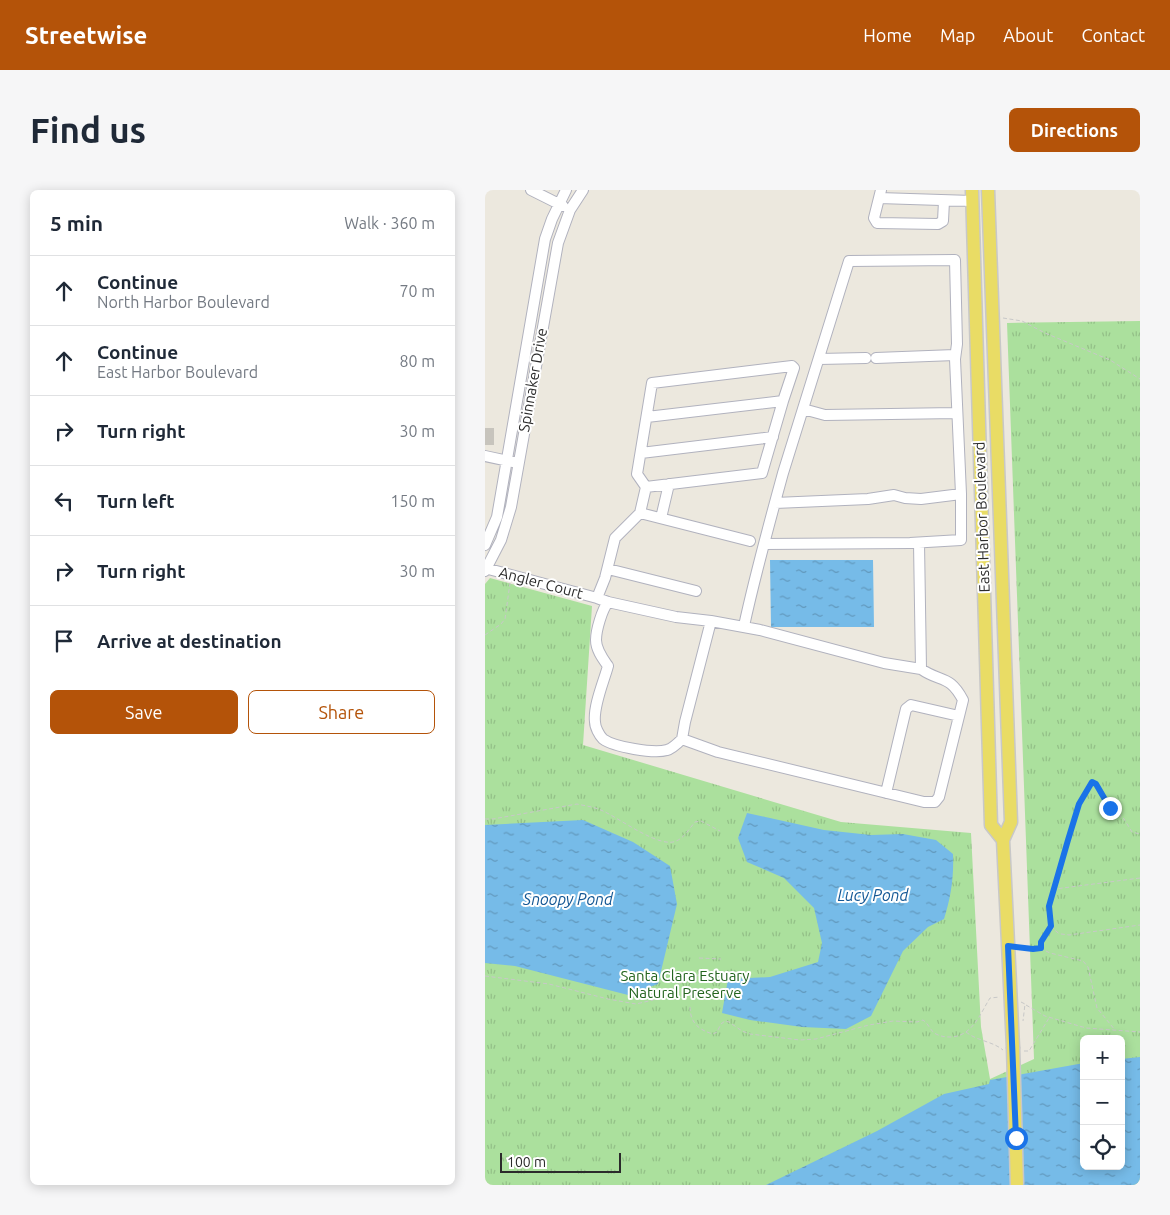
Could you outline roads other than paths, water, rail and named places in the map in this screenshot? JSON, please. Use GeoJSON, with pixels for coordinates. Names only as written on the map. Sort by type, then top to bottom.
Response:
{"type":"FeatureCollection","features":[{"type":"Feature","properties":{"kind":"main road","name":"East Harbor Boulevard"},"geometry":{"type":"LineString","coordinates":[[988,190],[1011,822],[1003,840],[1011,995],[1017,1185]]}},
{"type":"Feature","properties":{"kind":"main road","name":"East Harbor Boulevard"},"geometry":{"type":"LineString","coordinates":[[972,196],[991,825],[1003,840]]}},
{"type":"Feature","properties":{"kind":"street"},"geometry":{"type":"LineString","coordinates":[[531,190],[570,210]]}},
{"type":"Feature","properties":{"kind":"street","name":"Spinnaker Drive"},"geometry":{"type":"LineString","coordinates":[[485,545],[497,517],[542,255],[549,226],[566,190]]}},
{"type":"Feature","properties":{"kind":"street","name":"Spinnaker Drive"},"geometry":{"type":"LineString","coordinates":[[486,569],[501,540],[507,521],[560,236],[570,210],[583,190]]}},
{"type":"Feature","properties":{"kind":"street"},"geometry":{"type":"LineString","coordinates":[[944,201],[943,221],[938,224],[877,223],[874,218],[880,194],[944,201],[972,196]]}},
{"type":"Feature","properties":{"kind":"street"},"geometry":{"type":"LineString","coordinates":[[743,626],[764,544],[775,502],[849,260],[955,260],[957,344],[955,355],[961,540],[919,543],[764,544]]}},
{"type":"Feature","properties":{"kind":"street"},"geometry":{"type":"LineString","coordinates":[[819,359],[955,355]]}},
{"type":"Feature","properties":{"kind":"street"},"geometry":{"type":"LineString","coordinates":[[597,598],[608,569],[615,538],[640,512],[646,487],[637,474],[653,382],[792,366],[794,368],[762,473],[646,487]]}},
{"type":"Feature","properties":{"kind":"street"},"geometry":{"type":"LineString","coordinates":[[647,418],[783,401]]}},
{"type":"Feature","properties":{"kind":"street"},"geometry":{"type":"LineString","coordinates":[[803,409],[825,414],[957,413]]}},
{"type":"Feature","properties":{"kind":"street"},"geometry":{"type":"LineString","coordinates":[[641,454],[773,437]]}},
{"type":"Feature","properties":{"kind":"street"},"geometry":{"type":"LineString","coordinates":[[485,456],[519,463]]}},
{"type":"Feature","properties":{"kind":"street"},"geometry":{"type":"LineString","coordinates":[[661,518],[669,484]]}},
{"type":"Feature","properties":{"kind":"street"},"geometry":{"type":"LineString","coordinates":[[775,502],[894,495],[921,500],[961,494]]}},
{"type":"Feature","properties":{"kind":"street"},"geometry":{"type":"LineString","coordinates":[[640,512],[750,541]]}},
{"type":"Feature","properties":{"kind":"street"},"geometry":{"type":"LineString","coordinates":[[919,543],[921,669]]}},
{"type":"Feature","properties":{"kind":"street","name":"Angler Court"},"geometry":{"type":"LineString","coordinates":[[486,569],[608,602],[676,617],[743,626],[884,663],[921,669],[948,681],[956,687],[963,700],[939,797],[935,802],[924,802],[886,793]]}},
{"type":"Feature","properties":{"kind":"street"},"geometry":{"type":"LineString","coordinates":[[608,569],[697,591]]}},
{"type":"Feature","properties":{"kind":"street"},"geometry":{"type":"LineString","coordinates":[[608,602],[603,608],[596,642],[600,654],[608,666],[596,710],[595,722],[598,731],[604,739],[627,747],[653,752],[669,750],[682,739],[711,621]]}},
{"type":"Feature","properties":{"kind":"street"},"geometry":{"type":"LineString","coordinates":[[682,739],[718,752],[886,793],[906,709],[911,705],[959,716]]}},
{"type":"Feature","properties":{"kind":"water"},"geometry":{"type":"Polygon","coordinates":[[[770,560],[873,560],[874,627],[771,627],[770,560]]]}},
{"type":"Feature","properties":{"kind":"water","name":"Lucy Pond"},"geometry":{"type":"Polygon","coordinates":[[[747,813],[824,830],[871,835],[903,834],[936,840],[953,854],[951,887],[944,919],[928,927],[903,951],[871,1016],[846,1029],[802,1027],[750,1020],[722,1013],[728,979],[770,977],[818,962],[822,943],[814,908],[784,878],[747,862],[738,838],[747,813]]]}},
{"type":"Feature","properties":{"kind":"water","name":"Snoopy Pond"},"geometry":{"type":"Polygon","coordinates":[[[583,820],[633,842],[670,866],[677,904],[658,984],[628,995],[515,966],[485,963],[485,825],[583,820]]]}},
{"type":"Feature","properties":{"kind":"water"},"geometry":{"type":"Polygon","coordinates":[[[1140,1057],[1140,1185],[766,1185],[877,1131],[944,1094],[989,1084],[990,1080],[1080,1064],[1080,1170],[1125,1170],[1125,1059],[1140,1057]]]}},
{"type":"Feature","properties":{"kind":"park label","name":"Santa Clara Estuary Natural Preserve"},"geometry":{"type":"Point","coordinates":[685,984]}}]}
